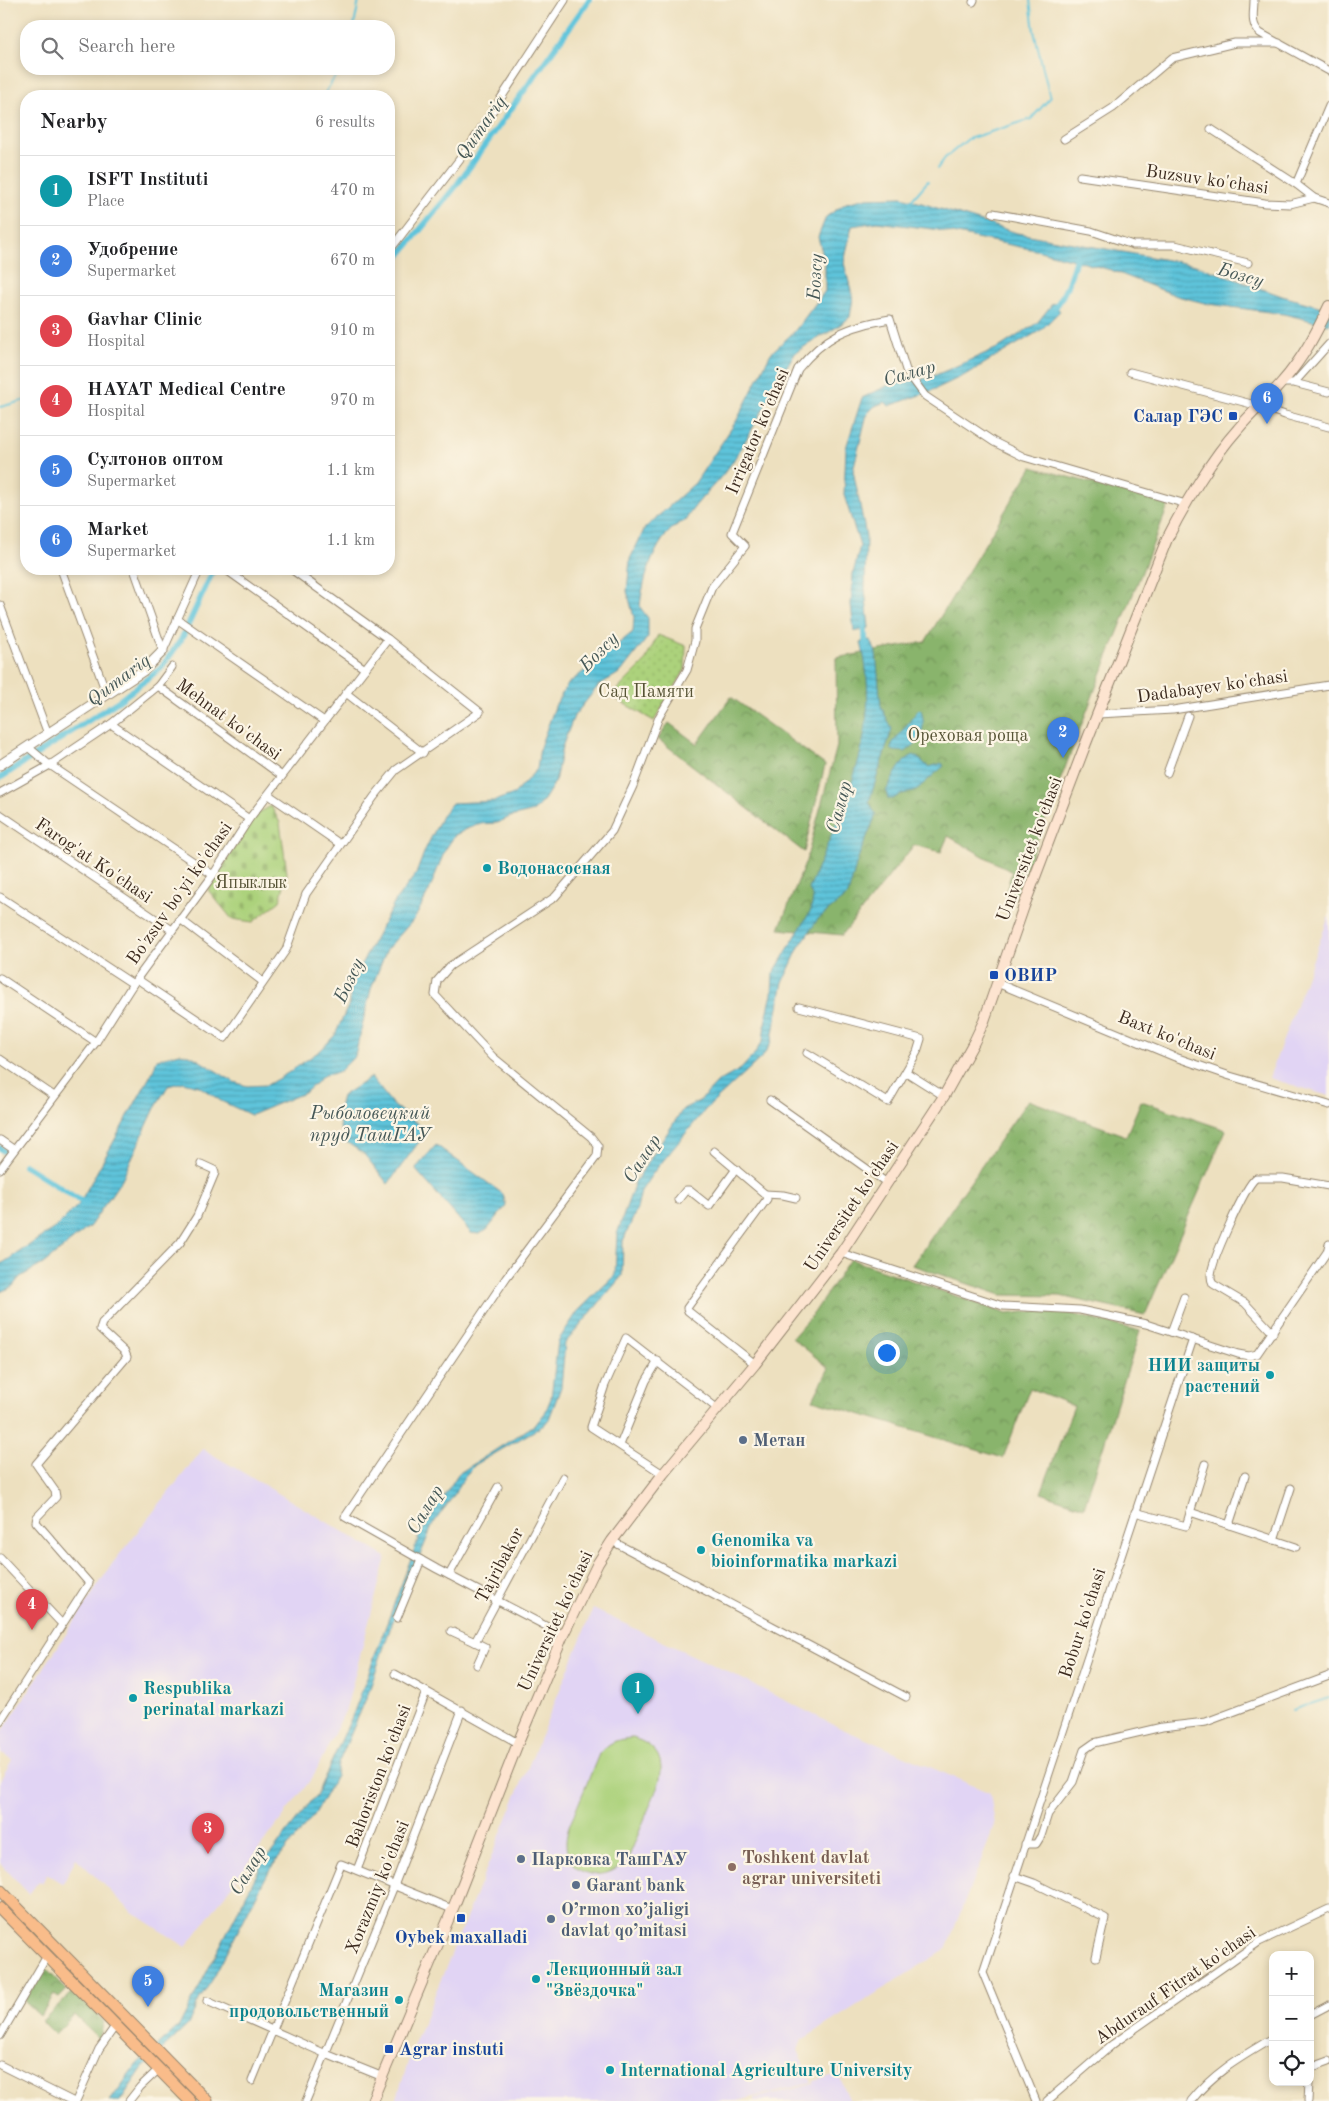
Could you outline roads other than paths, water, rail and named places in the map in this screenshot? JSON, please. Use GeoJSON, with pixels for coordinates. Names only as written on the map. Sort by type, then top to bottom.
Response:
{"type":"FeatureCollection","features":[{"type":"Feature","properties":{"kind":"highway"},"geometry":{"type":"LineString","coordinates":[[0,1890],[207,2101]]}},
{"type":"Feature","properties":{"kind":"highway"},"geometry":{"type":"LineString","coordinates":[[0,1908],[190,2101]]}},
{"type":"Feature","properties":{"kind":"main road","name":"Universitet ko'chasi"},"geometry":{"type":"LineString","coordinates":[[372,2101],[452,1909],[518,1743],[563,1635],[586,1586],[612,1541],[663,1474],[755,1364],[841,1253],[944,1096],[984,1021],[1027,897],[1160,554],[1186,504],[1237,430],[1282,383],[1315,336],[1329,306]]}},
{"type":"Feature","properties":{"kind":"main road","name":"Universitet ko'chasi"},"geometry":{"type":"LineString","coordinates":[[376,2101],[383,2077]]}},
{"type":"Feature","properties":{"kind":"street"},"geometry":{"type":"LineString","coordinates":[[395,243],[469,146],[565,0]]}},
{"type":"Feature","properties":{"kind":"street"},"geometry":{"type":"LineString","coordinates":[[1254,0],[1252,20],[1255,28],[1329,70]]}},
{"type":"Feature","properties":{"kind":"street"},"geometry":{"type":"LineString","coordinates":[[1064,138],[1113,108],[1172,58],[1235,43],[1279,43]]}},
{"type":"Feature","properties":{"kind":"street"},"geometry":{"type":"LineString","coordinates":[[1296,184],[1329,106]]}},
{"type":"Feature","properties":{"kind":"street"},"geometry":{"type":"LineString","coordinates":[[1211,129],[1296,184],[1314,198],[1329,204]]}},
{"type":"Feature","properties":{"kind":"street","name":"Buzsuv ko'chasi"},"geometry":{"type":"LineString","coordinates":[[1080,176],[1265,203],[1290,204],[1314,198]]}},
{"type":"Feature","properties":{"kind":"street"},"geometry":{"type":"LineString","coordinates":[[993,213],[1091,231],[1133,245],[1175,244],[1248,263]]}},
{"type":"Feature","properties":{"kind":"street","name":"Irrigator ko'chasi"},"geometry":{"type":"LineString","coordinates":[[421,1560],[345,1516],[506,1278],[597,1156],[598,1146],[591,1137],[493,1056],[435,995],[437,980],[450,966],[555,897],[612,831],[633,786],[659,717],[687,670],[695,629],[712,587],[745,546],[732,533],[737,516],[798,369],[813,351],[842,332],[864,323],[890,319],[906,370],[925,396],[994,442],[1024,457],[1186,504]]}},
{"type":"Feature","properties":{"kind":"street"},"geometry":{"type":"LineString","coordinates":[[1294,383],[1329,344]]}},
{"type":"Feature","properties":{"kind":"street"},"geometry":{"type":"LineString","coordinates":[[1130,372],[1260,406],[1285,416],[1329,427]]}},
{"type":"Feature","properties":{"kind":"street"},"geometry":{"type":"LineString","coordinates":[[1282,383],[1294,383],[1329,392]]}},
{"type":"Feature","properties":{"kind":"street"},"geometry":{"type":"LineString","coordinates":[[63,575],[108,695]]}},
{"type":"Feature","properties":{"kind":"street"},"geometry":{"type":"LineString","coordinates":[[136,575],[163,651]]}},
{"type":"Feature","properties":{"kind":"street"},"geometry":{"type":"LineString","coordinates":[[0,765],[143,671],[163,651],[179,620],[198,575]]}},
{"type":"Feature","properties":{"kind":"street"},"geometry":{"type":"LineString","coordinates":[[233,575],[365,668]]}},
{"type":"Feature","properties":{"kind":"street"},"geometry":{"type":"LineString","coordinates":[[0,897],[225,1038],[286,950],[306,894],[340,844],[396,770],[480,712],[388,639],[299,575]]}},
{"type":"Feature","properties":{"kind":"street"},"geometry":{"type":"LineString","coordinates":[[0,606],[48,734]]}},
{"type":"Feature","properties":{"kind":"street"},"geometry":{"type":"LineString","coordinates":[[179,620],[324,721]]}},
{"type":"Feature","properties":{"kind":"street","name":"Bo'zsuv bo'yi ko'chasi"},"geometry":{"type":"LineString","coordinates":[[0,1169],[13,1149],[96,1042],[135,982],[213,875],[249,819],[388,639]]}},
{"type":"Feature","properties":{"kind":"street"},"geometry":{"type":"LineString","coordinates":[[0,794],[111,724],[158,686],[172,667]]}},
{"type":"Feature","properties":{"kind":"street","name":"Dadabayev ko'chasi"},"geometry":{"type":"LineString","coordinates":[[1098,714],[1173,710],[1329,685]]}},
{"type":"Feature","properties":{"kind":"street","name":"Mehnat ko'chasi"},"geometry":{"type":"LineString","coordinates":[[158,686],[282,776]]}},
{"type":"Feature","properties":{"kind":"street"},"geometry":{"type":"LineString","coordinates":[[346,693],[423,753]]}},
{"type":"Feature","properties":{"kind":"street"},"geometry":{"type":"LineString","coordinates":[[1167,773],[1188,716]]}},
{"type":"Feature","properties":{"kind":"street"},"geometry":{"type":"LineString","coordinates":[[111,724],[249,819]]}},
{"type":"Feature","properties":{"kind":"street"},"geometry":{"type":"LineString","coordinates":[[28,747],[48,764],[213,875]]}},
{"type":"Feature","properties":{"kind":"street"},"geometry":{"type":"LineString","coordinates":[[268,795],[340,844]]}},
{"type":"Feature","properties":{"kind":"street","name":"Farog'at Ko'chasi"},"geometry":{"type":"LineString","coordinates":[[0,814],[172,930]]}},
{"type":"Feature","properties":{"kind":"street"},"geometry":{"type":"LineString","coordinates":[[180,919],[263,982]]}},
{"type":"Feature","properties":{"kind":"street"},"geometry":{"type":"LineString","coordinates":[[0,978],[96,1042]]}},
{"type":"Feature","properties":{"kind":"street","name":"Baxt ko'chasi"},"geometry":{"type":"LineString","coordinates":[[997,983],[1175,1057],[1230,1076],[1329,1105]]}},
{"type":"Feature","properties":{"kind":"street"},"geometry":{"type":"LineString","coordinates":[[799,1007],[921,1039],[917,1052],[888,1102],[807,1053]]}},
{"type":"Feature","properties":{"kind":"street"},"geometry":{"type":"LineString","coordinates":[[0,1059],[54,1096]]}},
{"type":"Feature","properties":{"kind":"street"},"geometry":{"type":"LineString","coordinates":[[906,1072],[944,1096]]}},
{"type":"Feature","properties":{"kind":"street"},"geometry":{"type":"LineString","coordinates":[[770,1100],[887,1183]]}},
{"type":"Feature","properties":{"kind":"street"},"geometry":{"type":"LineString","coordinates":[[0,1140],[13,1149]]}},
{"type":"Feature","properties":{"kind":"street"},"geometry":{"type":"LineString","coordinates":[[714,1151],[765,1194],[767,1199],[687,1308],[688,1311],[755,1364]]}},
{"type":"Feature","properties":{"kind":"street"},"geometry":{"type":"LineString","coordinates":[[0,1721],[89,1583],[36,1522],[37,1517],[56,1497],[55,1491],[36,1464],[127,1357],[125,1352],[100,1329],[102,1323],[180,1243],[193,1222],[215,1174],[214,1170],[201,1164]]}},
{"type":"Feature","properties":{"kind":"street"},"geometry":{"type":"LineString","coordinates":[[678,1200],[686,1190],[689,1190],[709,1206],[736,1169]]}},
{"type":"Feature","properties":{"kind":"street"},"geometry":{"type":"LineString","coordinates":[[1273,1333],[1244,1303],[1213,1284],[1211,1276],[1220,1246],[1248,1188],[1256,1178],[1283,1178],[1329,1186]]}},
{"type":"Feature","properties":{"kind":"street"},"geometry":{"type":"LineString","coordinates":[[765,1194],[796,1198]]}},
{"type":"Feature","properties":{"kind":"street"},"geometry":{"type":"LineString","coordinates":[[841,1253],[1003,1306],[1080,1310],[1146,1324],[1249,1356],[1257,1354],[1273,1333],[1327,1252],[1329,1244]]}},
{"type":"Feature","properties":{"kind":"street"},"geometry":{"type":"LineString","coordinates":[[1171,1332],[1184,1297]]}},
{"type":"Feature","properties":{"kind":"street"},"geometry":{"type":"LineString","coordinates":[[663,1474],[591,1427],[605,1385],[626,1338],[718,1409]]}},
{"type":"Feature","properties":{"kind":"street","name":"Bobur ko'chasi"},"geometry":{"type":"LineString","coordinates":[[1036,2101],[983,1973],[1193,1339]]}},
{"type":"Feature","properties":{"kind":"street"},"geometry":{"type":"LineString","coordinates":[[620,1445],[646,1381],[658,1361]]}},
{"type":"Feature","properties":{"kind":"street"},"geometry":{"type":"LineString","coordinates":[[1135,1512],[1186,1526],[1205,1464]]}},
{"type":"Feature","properties":{"kind":"street"},"geometry":{"type":"LineString","coordinates":[[1229,1525],[1245,1476]]}},
{"type":"Feature","properties":{"kind":"street","name":"Tajribakor"},"geometry":{"type":"LineString","coordinates":[[475,1642],[563,1477]]}},
{"type":"Feature","properties":{"kind":"street"},"geometry":{"type":"LineString","coordinates":[[449,1575],[498,1487]]}},
{"type":"Feature","properties":{"kind":"street"},"geometry":{"type":"LineString","coordinates":[[1274,1540],[1291,1488]]}},
{"type":"Feature","properties":{"kind":"street"},"geometry":{"type":"LineString","coordinates":[[1190,1512],[1296,1547]]}},
{"type":"Feature","properties":{"kind":"street"},"geometry":{"type":"LineString","coordinates":[[612,1541],[906,1697]]}},
{"type":"Feature","properties":{"kind":"street"},"geometry":{"type":"LineString","coordinates":[[0,1558],[62,1624]]}},
{"type":"Feature","properties":{"kind":"street"},"geometry":{"type":"LineString","coordinates":[[397,1618],[421,1560],[563,1635]]}},
{"type":"Feature","properties":{"kind":"street"},"geometry":{"type":"LineString","coordinates":[[451,1631],[485,1647],[477,1665]]}},
{"type":"Feature","properties":{"kind":"street","name":"Bahoriston ko'chasi"},"geometry":{"type":"LineString","coordinates":[[394,1674],[462,1710],[518,1743]]}},
{"type":"Feature","properties":{"kind":"street"},"geometry":{"type":"LineString","coordinates":[[1025,1844],[1036,1844],[1041,1836],[1048,1814],[1073,1782],[1084,1750],[1094,1743],[1162,1726],[1206,1722],[1329,1676]]}},
{"type":"Feature","properties":{"kind":"street","name":"Bahoriston ko'chasi"},"geometry":{"type":"LineString","coordinates":[[357,1870],[426,1692]]}},
{"type":"Feature","properties":{"kind":"street","name":"Xorazmiy ko'chasi"},"geometry":{"type":"LineString","coordinates":[[306,2101],[394,1886],[462,1710]]}},
{"type":"Feature","properties":{"kind":"street"},"geometry":{"type":"LineString","coordinates":[[252,2082],[341,1864],[452,1909]]}},
{"type":"Feature","properties":{"kind":"street"},"geometry":{"type":"LineString","coordinates":[[1014,1876],[1034,1883],[1105,1918],[1096,1957]]}},
{"type":"Feature","properties":{"kind":"street","name":"Abdurauf Fitrat ko'chasi"},"geometry":{"type":"LineString","coordinates":[[1047,2101],[1113,2044],[1259,1942],[1329,1909]]}},
{"type":"Feature","properties":{"kind":"street"},"geometry":{"type":"LineString","coordinates":[[0,2036],[47,1956]]}},
{"type":"Feature","properties":{"kind":"street"},"geometry":{"type":"LineString","coordinates":[[206,2001],[383,2077]]}},
{"type":"Feature","properties":{"kind":"street"},"geometry":{"type":"LineString","coordinates":[[1314,2013],[1329,2004]]}},
{"type":"Feature","properties":{"kind":"street"},"geometry":{"type":"LineString","coordinates":[[0,2065],[74,2101],[99,2049],[116,2025]]}},
{"type":"Feature","properties":{"kind":"street"},"geometry":{"type":"LineString","coordinates":[[1191,2101],[1220,2070],[1269,2040]]}},
{"type":"Feature","properties":{"kind":"street"},"geometry":{"type":"LineString","coordinates":[[1314,2067],[1329,2061]]}},
{"type":"Feature","properties":{"kind":"street"},"geometry":{"type":"LineString","coordinates":[[129,2101],[157,2067]]}},
{"type":"Feature","properties":{"kind":"street"},"geometry":{"type":"LineString","coordinates":[[1308,2101],[1309,2086]]}},
{"type":"Feature","properties":{"kind":"water","name":"Бозсу"},"geometry":{"type":"Polygon","coordinates":[[[902,197],[1017,233],[1195,265],[1282,296],[1329,309],[1329,325],[1284,314],[1209,304],[1177,296],[1111,270],[1040,251],[933,229],[877,222],[852,226],[844,263],[853,298],[850,317],[794,354],[733,461],[685,521],[675,526],[659,545],[648,571],[641,596],[640,607],[648,618],[648,637],[621,672],[599,685],[574,716],[562,747],[555,782],[544,800],[534,811],[510,817],[497,823],[477,824],[455,835],[445,850],[429,891],[415,918],[387,949],[371,989],[355,1056],[338,1073],[324,1075],[306,1092],[251,1115],[221,1101],[199,1086],[183,1082],[168,1086],[157,1104],[122,1179],[90,1226],[43,1264],[20,1277],[12,1287],[0,1292],[0,1265],[56,1227],[79,1204],[153,1071],[157,1059],[180,1053],[192,1056],[234,1082],[247,1086],[267,1085],[321,1050],[335,1035],[350,1002],[350,981],[396,900],[416,874],[425,850],[443,814],[452,803],[494,801],[514,794],[537,769],[540,747],[556,704],[568,684],[633,632],[634,617],[627,591],[630,559],[645,528],[695,483],[737,420],[771,353],[794,332],[825,291],[825,263],[818,237],[826,217],[846,203],[867,198],[902,197]]]}},
{"type":"Feature","properties":{"kind":"water","name":"Салар"},"geometry":{"type":"Polygon","coordinates":[[[1053,303],[1060,311],[1041,330],[965,375],[931,391],[889,406],[885,402],[875,406],[867,414],[853,470],[866,536],[865,589],[869,628],[854,632],[851,604],[853,574],[860,546],[844,495],[846,448],[862,398],[889,385],[929,378],[1000,347],[1037,323],[1053,303]]]}},
{"type":"Feature","properties":{"kind":"water","name":"Салар"},"geometry":{"type":"Polygon","coordinates":[[[871,640],[876,653],[881,706],[892,729],[869,802],[876,815],[858,858],[848,895],[818,919],[799,947],[783,982],[771,1043],[763,1056],[705,1110],[653,1173],[641,1191],[637,1209],[623,1241],[622,1276],[565,1343],[561,1387],[549,1419],[544,1425],[475,1465],[465,1476],[433,1524],[391,1626],[368,1694],[338,1764],[336,1776],[317,1811],[270,1869],[214,1977],[199,2000],[188,2025],[142,2069],[120,2101],[110,2101],[137,2064],[179,2026],[261,1866],[317,1794],[354,1712],[420,1534],[458,1474],[536,1424],[545,1413],[551,1398],[558,1341],[578,1311],[615,1275],[617,1234],[635,1182],[683,1109],[701,1100],[718,1082],[741,1069],[763,1041],[772,994],[773,974],[811,910],[813,898],[809,889],[846,799],[856,769],[863,739],[867,708],[867,676],[861,642],[871,640]]]}},
{"type":"Feature","properties":{"kind":"water"},"geometry":{"type":"Polygon","coordinates":[[[919,709],[923,717],[923,729],[919,739],[905,752],[894,751],[891,749],[892,744],[919,709]]]}},
{"type":"Feature","properties":{"kind":"water"},"geometry":{"type":"Polygon","coordinates":[[[914,755],[929,767],[942,763],[944,766],[914,792],[888,799],[886,791],[894,776],[901,765],[914,755]]]}},
{"type":"Feature","properties":{"kind":"water","name":"Рыболовецкий пруд ТашГАУ"},"geometry":{"type":"Polygon","coordinates":[[[371,1077],[393,1105],[427,1131],[388,1184],[364,1154],[345,1141],[340,1127],[338,1112],[342,1096],[371,1077]]]}},
{"type":"Feature","properties":{"kind":"water"},"geometry":{"type":"Polygon","coordinates":[[[436,1145],[503,1194],[506,1206],[487,1230],[479,1234],[471,1233],[416,1170],[436,1145]]]}},
{"type":"Feature","properties":{"kind":"waterway"},"geometry":{"type":"LineString","coordinates":[[355,20],[359,0]]}},
{"type":"Feature","properties":{"kind":"waterway","name":"Qumariq"},"geometry":{"type":"LineString","coordinates":[[395,261],[456,186],[589,0]]}},
{"type":"Feature","properties":{"kind":"waterway"},"geometry":{"type":"LineString","coordinates":[[937,169],[945,158],[968,139],[1031,119],[1050,98],[1034,31],[1030,0]]}},
{"type":"Feature","properties":{"kind":"waterway"},"geometry":{"type":"LineString","coordinates":[[327,90],[336,75]]}},
{"type":"Feature","properties":{"kind":"waterway"},"geometry":{"type":"LineString","coordinates":[[910,202],[928,181]]}},
{"type":"Feature","properties":{"kind":"waterway","name":"Салар"},"geometry":{"type":"LineString","coordinates":[[1051,312],[1061,299],[1077,255]]}},
{"type":"Feature","properties":{"kind":"waterway"},"geometry":{"type":"LineString","coordinates":[[0,407],[20,402]]}},
{"type":"Feature","properties":{"kind":"waterway","name":"Qumariq"},"geometry":{"type":"LineString","coordinates":[[0,778],[120,700],[161,668],[181,640],[211,575]]}},
{"type":"Feature","properties":{"kind":"waterway","name":"Салар"},"geometry":{"type":"LineString","coordinates":[[864,622],[866,649]]}},
{"type":"Feature","properties":{"kind":"waterway"},"geometry":{"type":"LineString","coordinates":[[0,1148],[7,1153]]}},
{"type":"Feature","properties":{"kind":"waterway"},"geometry":{"type":"LineString","coordinates":[[24,1165],[87,1205]]}},
{"type":"Feature","properties":{"kind":"waterway"},"geometry":{"type":"LineString","coordinates":[[1292,1710],[1329,1698]]}},
{"type":"Feature","properties":{"kind":"place","name":"Салар ГЭС"},"geometry":{"type":"Point","coordinates":[1233,416]}},
{"type":"Feature","properties":{"kind":"place","name":"Market"},"geometry":{"type":"Point","coordinates":[1267,424]}},
{"type":"Feature","properties":{"kind":"place","name":"Удобрение"},"geometry":{"type":"Point","coordinates":[1063,758]}},
{"type":"Feature","properties":{"kind":"place","name":"Водонасосная"},"geometry":{"type":"Point","coordinates":[487,868]}},
{"type":"Feature","properties":{"kind":"place","name":"ОВИР"},"geometry":{"type":"Point","coordinates":[994,975]}},
{"type":"Feature","properties":{"kind":"place","name":"НИИ защиты растений"},"geometry":{"type":"Point","coordinates":[1270,1375]}},
{"type":"Feature","properties":{"kind":"place","name":"Метан"},"geometry":{"type":"Point","coordinates":[743,1440]}},
{"type":"Feature","properties":{"kind":"place","name":"Genomika va bioinformatika markazi"},"geometry":{"type":"Point","coordinates":[701,1550]}},
{"type":"Feature","properties":{"kind":"place","name":"HAYAT Medical Centre"},"geometry":{"type":"Point","coordinates":[32,1630]}},
{"type":"Feature","properties":{"kind":"place","name":"Respublika perinatal markazi"},"geometry":{"type":"Point","coordinates":[133,1698]}},
{"type":"Feature","properties":{"kind":"place","name":"ISFT Instituti"},"geometry":{"type":"Point","coordinates":[638,1714]}},
{"type":"Feature","properties":{"kind":"place","name":"Gavhar Clinic"},"geometry":{"type":"Point","coordinates":[208,1854]}},
{"type":"Feature","properties":{"kind":"place","name":"Парковка ТашГАУ"},"geometry":{"type":"Point","coordinates":[521,1859]}},
{"type":"Feature","properties":{"kind":"place","name":"Toshkent davlat agrar universiteti"},"geometry":{"type":"Point","coordinates":[732,1867]}},
{"type":"Feature","properties":{"kind":"place","name":"Garant bank"},"geometry":{"type":"Point","coordinates":[576,1885]}},
{"type":"Feature","properties":{"kind":"place","name":"Oybek maxalladi"},"geometry":{"type":"Point","coordinates":[461,1918]}},
{"type":"Feature","properties":{"kind":"place","name":"O’rmon xo’jaligi davlat qo’mitasi"},"geometry":{"type":"Point","coordinates":[551,1919]}},
{"type":"Feature","properties":{"kind":"place","name":"Лекционный зал \"Звёздочка\""},"geometry":{"type":"Point","coordinates":[536,1979]}},
{"type":"Feature","properties":{"kind":"place","name":"Магазин продовольственный"},"geometry":{"type":"Point","coordinates":[399,2000]}},
{"type":"Feature","properties":{"kind":"place","name":"Султонов оптом"},"geometry":{"type":"Point","coordinates":[148,2007]}},
{"type":"Feature","properties":{"kind":"place","name":"Agrar instuti"},"geometry":{"type":"Point","coordinates":[389,2049]}},
{"type":"Feature","properties":{"kind":"place","name":"International Agriculture University"},"geometry":{"type":"Point","coordinates":[610,2070]}},
{"type":"Feature","properties":{"kind":"park label","name":"Сад Памяти"},"geometry":{"type":"Point","coordinates":[646,691]}},
{"type":"Feature","properties":{"kind":"park label","name":"Ореховая роща"},"geometry":{"type":"Point","coordinates":[968,735]}},
{"type":"Feature","properties":{"kind":"park label","name":"Япыклык"},"geometry":{"type":"Point","coordinates":[251,882]}}]}
